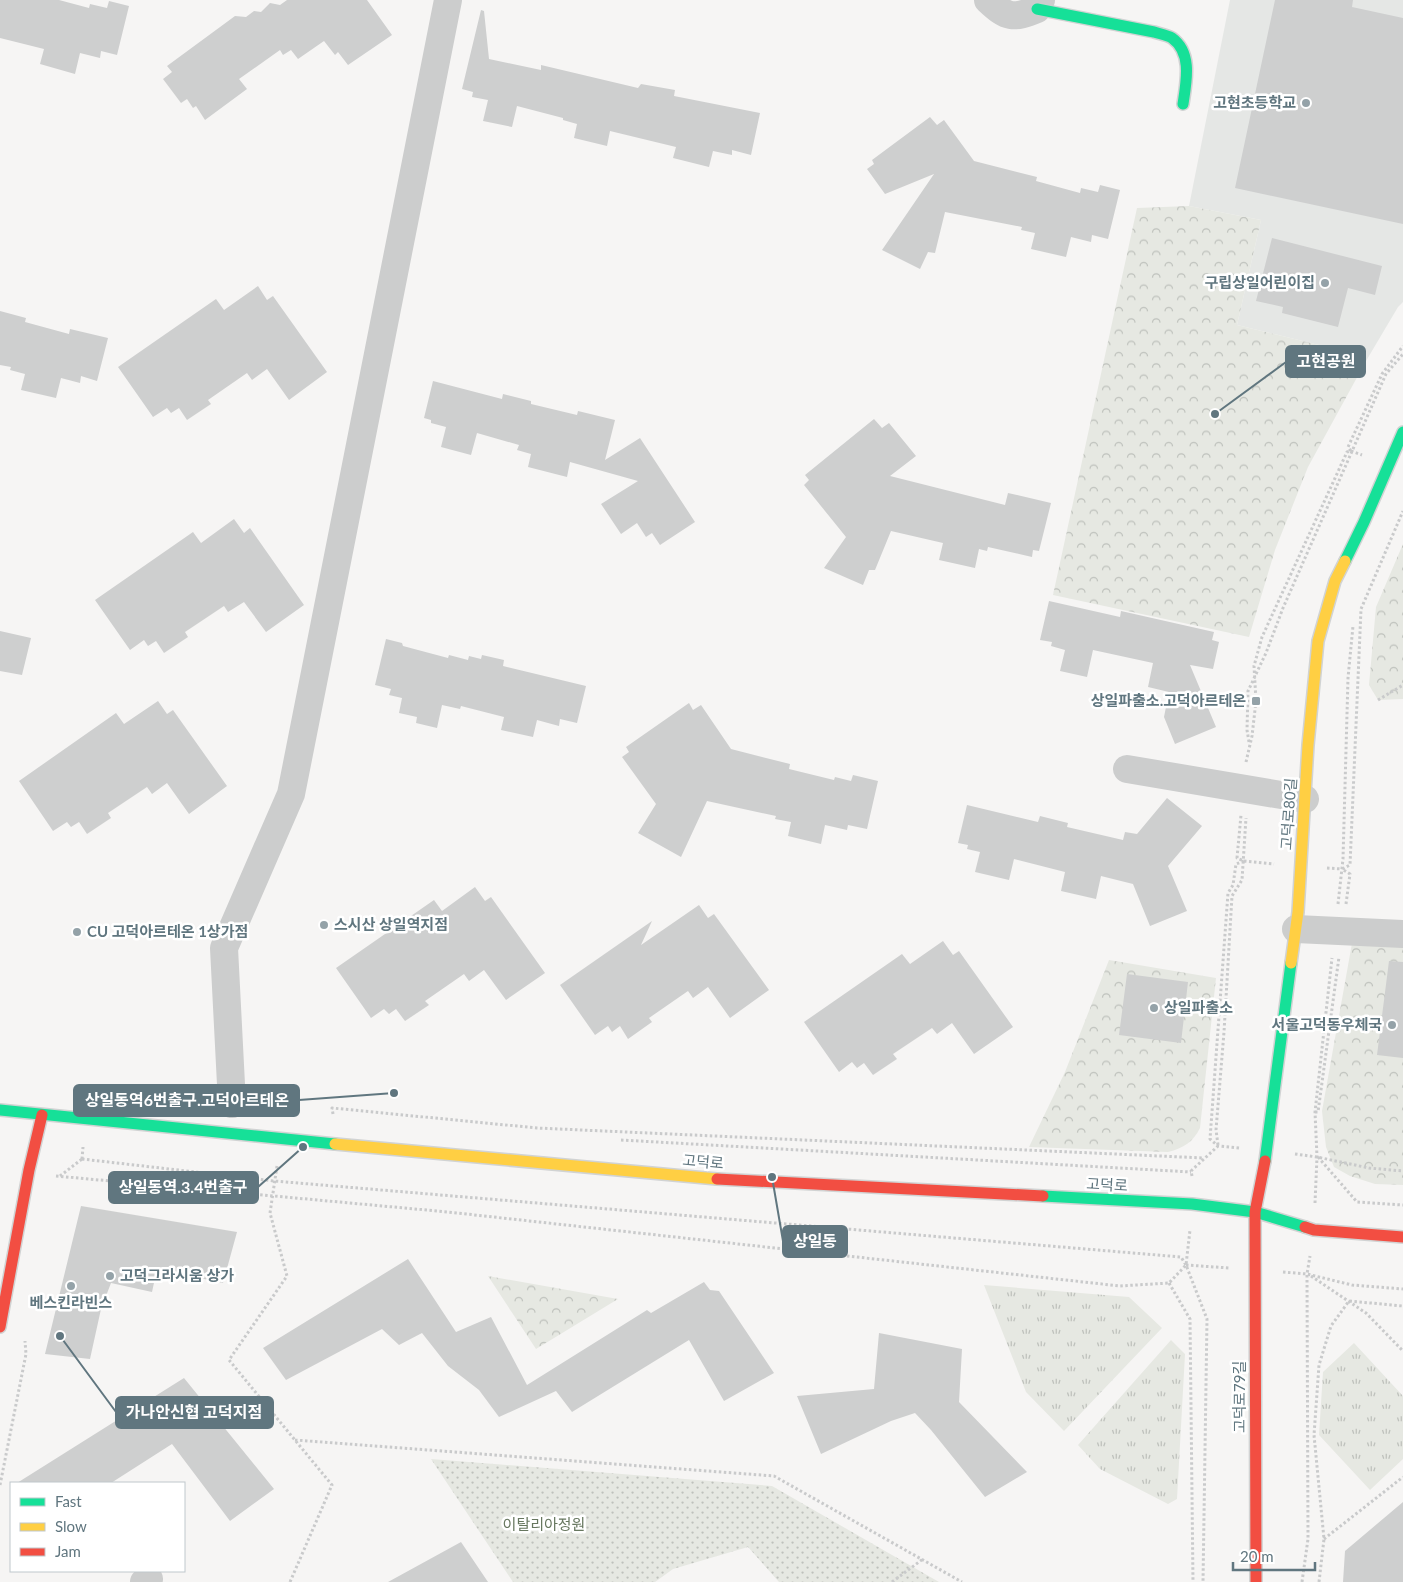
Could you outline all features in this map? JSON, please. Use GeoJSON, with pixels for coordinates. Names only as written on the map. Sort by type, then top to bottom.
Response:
{"type":"FeatureCollection","features":[{"type":"Feature","properties":{"kind":"street"},"geometry":{"type":"LineString","coordinates":[[232,1104],[224,948],[291,794],[448,0]]}},
{"type":"Feature","properties":{"kind":"street"},"geometry":{"type":"LineString","coordinates":[[988,0],[1004,14],[1020,16],[1039,4],[1172,38],[1182,48],[1188,70],[1183,104]]}},
{"type":"Feature","properties":{"kind":"street","name":"고덕로80길"},"geometry":{"type":"LineString","coordinates":[[1255,1212],[1267,1151],[1296,929],[1318,641],[1335,581],[1364,522],[1403,432]]}},
{"type":"Feature","properties":{"kind":"street"},"geometry":{"type":"LineString","coordinates":[[1127,769],[1305,799]]}},
{"type":"Feature","properties":{"kind":"street"},"geometry":{"type":"LineString","coordinates":[[1296,929],[1403,934]]}},
{"type":"Feature","properties":{"kind":"street","name":"고덕로"},"geometry":{"type":"LineString","coordinates":[[0,1110],[281,1139],[741,1181],[1192,1204],[1255,1212],[1314,1230],[1403,1237]]}},
{"type":"Feature","properties":{"kind":"street"},"geometry":{"type":"LineString","coordinates":[[0,1327],[29,1170],[42,1115]]}},
{"type":"Feature","properties":{"kind":"street","name":"고덕로79길"},"geometry":{"type":"LineString","coordinates":[[1255,1212],[1256,1582]]}},
{"type":"Feature","properties":{"kind":"path"},"geometry":{"type":"LineString","coordinates":[[1351,451],[1348,447],[1382,374],[1403,346]]}},
{"type":"Feature","properties":{"kind":"path"},"geometry":{"type":"LineString","coordinates":[[1250,743],[1247,730],[1248,691],[1386,374],[1403,354]]}},
{"type":"Feature","properties":{"kind":"path"},"geometry":{"type":"LineString","coordinates":[[1244,861],[1237,858],[1256,701],[1254,666],[1262,637],[1347,452],[1351,451]]}},
{"type":"Feature","properties":{"kind":"path"},"geometry":{"type":"LineString","coordinates":[[1342,870],[1350,865],[1361,609],[1403,511]]}},
{"type":"Feature","properties":{"kind":"path"},"geometry":{"type":"LineString","coordinates":[[1315,1112],[1318,1112],[1339,931],[1348,678],[1354,624]]}},
{"type":"Feature","properties":{"kind":"path"},"geometry":{"type":"LineString","coordinates":[[1378,700],[1403,685]]}},
{"type":"Feature","properties":{"kind":"path"},"geometry":{"type":"LineString","coordinates":[[1218,1146],[1216,1130],[1232,896],[1242,880],[1246,789]]}},
{"type":"Feature","properties":{"kind":"path"},"geometry":{"type":"LineString","coordinates":[[1218,1146],[1210,1139],[1228,893],[1233,885],[1236,864],[1244,861]]}},
{"type":"Feature","properties":{"kind":"path"},"geometry":{"type":"LineString","coordinates":[[1342,870],[1350,874],[1339,931],[1315,1112],[1317,1157],[1357,1202],[1403,1205]]}},
{"type":"Feature","properties":{"kind":"path"},"geometry":{"type":"LineString","coordinates":[[342,1115],[333,1114],[332,1108],[538,1128],[1205,1158]]}},
{"type":"Feature","properties":{"kind":"path"},"geometry":{"type":"LineString","coordinates":[[616,1139],[1192,1172],[1218,1146]]}},
{"type":"Feature","properties":{"kind":"path"},"geometry":{"type":"LineString","coordinates":[[1317,1157],[1369,1168],[1403,1171]]}},
{"type":"Feature","properties":{"kind":"path"},"geometry":{"type":"LineString","coordinates":[[1186,1264],[1169,1283],[1120,1286],[448,1212],[60,1176],[82,1159],[274,1181],[1181,1257],[1186,1264],[1207,1319],[1203,1582]]}},
{"type":"Feature","properties":{"kind":"path"},"geometry":{"type":"LineString","coordinates":[[274,1181],[270,1213],[287,1276],[229,1360],[332,1485],[290,1582]]}},
{"type":"Feature","properties":{"kind":"path"},"geometry":{"type":"LineString","coordinates":[[1307,1274],[1352,1285],[1403,1288]]}},
{"type":"Feature","properties":{"kind":"path"},"geometry":{"type":"LineString","coordinates":[[1307,1274],[1366,1313],[1403,1351]]}},
{"type":"Feature","properties":{"kind":"path"},"geometry":{"type":"LineString","coordinates":[[1302,1582],[1308,1539],[1307,1274]]}},
{"type":"Feature","properties":{"kind":"path"},"geometry":{"type":"LineString","coordinates":[[1169,1283],[1190,1320],[1193,1582]]}},
{"type":"Feature","properties":{"kind":"path"},"geometry":{"type":"LineString","coordinates":[[1349,1301],[1403,1306]]}},
{"type":"Feature","properties":{"kind":"path"},"geometry":{"type":"LineString","coordinates":[[1319,1582],[1324,1539],[1314,1435],[1320,1365],[1331,1326],[1349,1301]]}},
{"type":"Feature","properties":{"kind":"path"},"geometry":{"type":"LineString","coordinates":[[295,1440],[774,1476],[962,1582]]}},
{"type":"Feature","properties":{"kind":"path"},"geometry":{"type":"LineString","coordinates":[[1324,1539],[1403,1477]]}},
{"type":"Feature","properties":{"kind":"path"},"geometry":{"type":"LineString","coordinates":[[892,1582],[922,1559]]}},
{"type":"Feature","properties":{"kind":"shaded area","name":"고현초등학교"},"geometry":{"type":"Polygon","coordinates":[[[1230,0],[1403,0],[1403,302],[1398,307],[1366,361],[1319,345],[1237,325],[1261,220],[1189,206],[1230,0]]]}},
{"type":"Feature","properties":{"kind":"green space"},"geometry":{"type":"Polygon","coordinates":[[[1189,206],[1261,220],[1237,325],[1319,345],[1366,361],[1308,467],[1275,550],[1249,637],[1053,595],[1137,208],[1189,206]]]}},
{"type":"Feature","properties":{"kind":"green space"},"geometry":{"type":"Polygon","coordinates":[[[1403,544],[1403,699],[1378,700],[1369,685],[1376,607],[1403,544]]]}},
{"type":"Feature","properties":{"kind":"green space"},"geometry":{"type":"Polygon","coordinates":[[[1354,932],[1403,939],[1403,1185],[1375,1184],[1350,1176],[1334,1167],[1326,1147],[1322,1111],[1354,932]]]}},
{"type":"Feature","properties":{"kind":"green space"},"geometry":{"type":"Polygon","coordinates":[[[1109,960],[1216,978],[1200,1128],[1187,1144],[1179,1149],[1168,1152],[1029,1147],[1065,1072],[1109,960]]]}},
{"type":"Feature","properties":{"kind":"green space"},"geometry":{"type":"Polygon","coordinates":[[[488,1276],[618,1299],[536,1349],[488,1276]]]}},
{"type":"Feature","properties":{"kind":"green space"},"geometry":{"type":"Polygon","coordinates":[[[984,1285],[1129,1297],[1162,1328],[1064,1431],[1026,1392],[984,1285]]]}},
{"type":"Feature","properties":{"kind":"green space"},"geometry":{"type":"Polygon","coordinates":[[[1171,1340],[1185,1354],[1177,1499],[1168,1504],[1100,1469],[1078,1445],[1171,1340]]]}},
{"type":"Feature","properties":{"kind":"green space"},"geometry":{"type":"Polygon","coordinates":[[[1354,1343],[1403,1396],[1403,1459],[1370,1490],[1319,1435],[1323,1372],[1354,1343]]]}},
{"type":"Feature","properties":{"kind":"green space","name":"이탈리아정원"},"geometry":{"type":"Polygon","coordinates":[[[431,1459],[772,1486],[939,1582],[779,1582],[748,1547],[673,1569],[655,1582],[513,1582],[431,1459]]]}},
{"type":"Feature","properties":{"kind":"building"},"geometry":{"type":"Polygon","coordinates":[[[0,0],[59,0],[89,8],[90,4],[107,8],[109,1],[129,6],[117,55],[101,51],[100,58],[80,53],[75,74],[40,64],[44,49],[0,38],[0,0]]]}},
{"type":"Feature","properties":{"kind":"building"},"geometry":{"type":"Polygon","coordinates":[[[287,0],[367,0],[392,35],[348,65],[338,52],[335,55],[324,41],[298,59],[291,50],[283,55],[280,50],[239,79],[247,89],[205,120],[196,106],[193,108],[187,99],[181,103],[163,79],[172,72],[167,66],[235,16],[246,17],[254,11],[261,12],[270,3],[280,5],[287,0]]]}},
{"type":"Feature","properties":{"kind":"building","name":"고현초등학교"},"geometry":{"type":"Polygon","coordinates":[[[1275,0],[1353,0],[1352,7],[1403,18],[1403,224],[1235,188],[1275,0]]]}},
{"type":"Feature","properties":{"kind":"building"},"geometry":{"type":"Polygon","coordinates":[[[481,10],[484,11],[489,59],[541,70],[541,65],[638,88],[641,84],[675,90],[674,96],[760,113],[751,155],[732,150],[732,155],[713,151],[709,167],[673,158],[676,147],[610,131],[607,146],[574,138],[577,124],[563,120],[563,118],[517,106],[512,127],[483,121],[488,100],[472,97],[473,92],[462,89],[481,10]]]}},
{"type":"Feature","properties":{"kind":"building"},"geometry":{"type":"Polygon","coordinates":[[[930,117],[937,125],[944,120],[974,161],[1037,177],[1036,181],[1080,193],[1081,188],[1098,192],[1100,185],[1120,190],[1108,239],[1092,235],[1091,242],[1071,237],[1066,257],[1031,249],[1035,233],[1021,230],[1022,227],[945,212],[935,253],[928,252],[920,269],[882,250],[934,174],[885,194],[867,169],[874,164],[872,160],[930,117]]]}},
{"type":"Feature","properties":{"kind":"building","name":"구립상일어린이집"},"geometry":{"type":"Polygon","coordinates":[[[1272,238],[1382,266],[1375,295],[1348,288],[1338,327],[1282,313],[1283,307],[1256,301],[1272,238]]]}},
{"type":"Feature","properties":{"kind":"building"},"geometry":{"type":"Polygon","coordinates":[[[258,286],[267,300],[273,296],[327,372],[289,400],[267,369],[252,380],[247,373],[208,400],[211,404],[187,420],[179,408],[171,413],[167,408],[153,417],[118,367],[216,299],[224,310],[258,286]]]}},
{"type":"Feature","properties":{"kind":"building"},"geometry":{"type":"Polygon","coordinates":[[[0,311],[26,318],[25,322],[69,334],[70,329],[108,338],[97,381],[81,376],[80,383],[61,378],[56,398],[21,390],[25,374],[10,370],[11,367],[0,365],[0,311]]]}},
{"type":"Feature","properties":{"kind":"building"},"geometry":{"type":"Polygon","coordinates":[[[433,381],[502,399],[503,394],[531,401],[531,404],[577,415],[578,411],[615,420],[605,460],[640,438],[695,522],[660,545],[652,533],[646,537],[637,523],[621,534],[601,504],[638,481],[570,462],[567,477],[528,467],[531,454],[517,450],[519,445],[477,433],[471,455],[441,447],[446,427],[431,423],[431,420],[424,418],[433,381]]]}},
{"type":"Feature","properties":{"kind":"building"},"geometry":{"type":"Polygon","coordinates":[[[874,419],[882,428],[889,423],[916,456],[890,476],[1005,505],[1008,493],[1051,503],[1039,551],[1033,550],[1032,557],[988,547],[987,551],[979,549],[975,568],[939,560],[943,543],[891,531],[875,570],[869,570],[863,585],[824,568],[846,537],[804,485],[809,480],[805,475],[874,419]]]}},
{"type":"Feature","properties":{"kind":"building"},"geometry":{"type":"Polygon","coordinates":[[[234,519],[244,533],[250,528],[304,605],[266,632],[244,602],[228,612],[224,606],[185,632],[188,637],[164,653],[156,641],[148,646],[144,640],[130,650],[95,600],[193,532],[201,543],[234,519]]]}},
{"type":"Feature","properties":{"kind":"building"},"geometry":{"type":"Polygon","coordinates":[[[1049,601],[1120,617],[1121,611],[1214,632],[1212,640],[1219,642],[1213,669],[1190,665],[1216,727],[1175,744],[1164,717],[1169,692],[1148,687],[1153,663],[1093,650],[1087,677],[1060,671],[1065,650],[1051,646],[1052,642],[1040,640],[1049,601]]]}},
{"type":"Feature","properties":{"kind":"building"},"geometry":{"type":"Polygon","coordinates":[[[0,631],[31,638],[22,675],[0,671],[0,631]]]}},
{"type":"Feature","properties":{"kind":"building"},"geometry":{"type":"Polygon","coordinates":[[[386,639],[402,643],[403,646],[448,658],[449,655],[468,660],[469,656],[481,659],[482,655],[504,660],[503,666],[586,686],[577,723],[560,719],[559,726],[537,720],[533,737],[501,730],[504,717],[461,706],[460,709],[442,705],[437,728],[416,723],[417,717],[399,713],[402,698],[389,695],[391,689],[375,685],[386,639]]]}},
{"type":"Feature","properties":{"kind":"building"},"geometry":{"type":"Polygon","coordinates":[[[158,701],[167,714],[173,710],[227,786],[189,814],[167,783],[152,794],[147,787],[108,813],[111,818],[87,834],[79,822],[71,827],[67,822],[53,831],[19,781],[116,713],[124,724],[158,701]]]}},
{"type":"Feature","properties":{"kind":"building"},"geometry":{"type":"Polygon","coordinates":[[[689,703],[693,710],[701,705],[731,749],[790,764],[789,769],[834,780],[835,777],[851,781],[853,775],[878,781],[867,829],[848,825],[847,830],[825,825],[821,844],[788,836],[791,822],[775,819],[776,816],[707,801],[681,857],[638,833],[656,804],[622,757],[629,752],[626,747],[689,703]]]}},
{"type":"Feature","properties":{"kind":"building"},"geometry":{"type":"Polygon","coordinates":[[[1167,798],[1202,826],[1168,866],[1187,911],[1150,926],[1133,884],[1101,876],[1096,899],[1061,891],[1065,872],[1014,859],[1009,880],[975,872],[980,852],[967,849],[968,845],[958,843],[967,805],[1038,822],[1040,816],[1068,823],[1067,827],[1123,840],[1125,832],[1137,834],[1167,798]]]}},
{"type":"Feature","properties":{"kind":"building"},"geometry":{"type":"Polygon","coordinates":[[[475,887],[485,901],[491,897],[545,973],[506,1000],[484,970],[469,981],[464,974],[425,1001],[429,1005],[405,1021],[396,1009],[389,1014],[384,1009],[371,1018],[336,968],[434,900],[442,911],[475,887]]]}},
{"type":"Feature","properties":{"kind":"building"},"geometry":{"type":"Polygon","coordinates":[[[699,905],[708,918],[714,914],[769,990],[730,1018],[708,987],[693,998],[688,991],[649,1018],[652,1022],[628,1039],[620,1026],[612,1032],[608,1026],[595,1035],[560,985],[652,921],[641,945],[699,905]]]}},
{"type":"Feature","properties":{"kind":"building"},"geometry":{"type":"Polygon","coordinates":[[[943,941],[953,955],[959,951],[1013,1027],[974,1054],[952,1023],[937,1034],[932,1028],[893,1054],[897,1059],[873,1075],[864,1063],[857,1068],[852,1062],[839,1072],[804,1022],[902,954],[910,964],[943,941]]]}},
{"type":"Feature","properties":{"kind":"building","name":"서울고덕동우체국"},"geometry":{"type":"Polygon","coordinates":[[[1389,961],[1403,962],[1403,1058],[1377,1055],[1389,961]]]}},
{"type":"Feature","properties":{"kind":"building","name":"상일파출소"},"geometry":{"type":"Polygon","coordinates":[[[1127,974],[1188,982],[1181,1043],[1119,1035],[1127,974]]]}},
{"type":"Feature","properties":{"kind":"building","name":"고덕그라시움 상가"},"geometry":{"type":"Polygon","coordinates":[[[81,1206],[237,1232],[223,1283],[157,1269],[152,1292],[111,1283],[101,1309],[90,1359],[45,1354],[81,1206]]]}},
{"type":"Feature","properties":{"kind":"building"},"geometry":{"type":"Polygon","coordinates":[[[408,1259],[456,1332],[491,1317],[527,1385],[647,1310],[651,1313],[704,1282],[710,1290],[719,1291],[774,1373],[724,1401],[689,1340],[572,1412],[556,1391],[499,1417],[479,1390],[448,1366],[422,1333],[399,1345],[382,1329],[286,1380],[263,1348],[408,1259]]]}},
{"type":"Feature","properties":{"kind":"building"},"geometry":{"type":"Polygon","coordinates":[[[879,1333],[962,1349],[959,1402],[1027,1472],[985,1497],[915,1413],[891,1421],[821,1454],[797,1396],[874,1389],[879,1333]]]}},
{"type":"Feature","properties":{"kind":"building"},"geometry":{"type":"Polygon","coordinates":[[[184,1378],[274,1489],[230,1521],[172,1444],[113,1482],[19,1482],[184,1378]]]}},
{"type":"Feature","properties":{"kind":"building"},"geometry":{"type":"Polygon","coordinates":[[[1403,1502],[1403,1582],[1343,1582],[1345,1551],[1403,1502]]]}},
{"type":"Feature","properties":{"kind":"building"},"geometry":{"type":"Polygon","coordinates":[[[461,1542],[488,1582],[388,1582],[461,1542]]]}},
{"type":"Feature","properties":{"kind":"traffic: fast"},"geometry":{"type":"LineString","coordinates":[[1037,9],[1154,32],[1172,38],[1179,44],[1186,60],[1183,104]]}},
{"type":"Feature","properties":{"kind":"traffic: fast"},"geometry":{"type":"LineString","coordinates":[[1345,561],[1403,432]]}},
{"type":"Feature","properties":{"kind":"traffic: fast"},"geometry":{"type":"LineString","coordinates":[[1265,1161],[1291,963]]}},
{"type":"Feature","properties":{"kind":"traffic: fast"},"geometry":{"type":"LineString","coordinates":[[0,1110],[335,1144]]}},
{"type":"Feature","properties":{"kind":"traffic: fast"},"geometry":{"type":"LineString","coordinates":[[1043,1196],[1192,1204],[1255,1212],[1305,1227]]}},
{"type":"Feature","properties":{"kind":"traffic: slow"},"geometry":{"type":"LineString","coordinates":[[1291,963],[1298,912],[1308,745],[1318,641],[1335,581],[1345,561]]}},
{"type":"Feature","properties":{"kind":"traffic: slow"},"geometry":{"type":"LineString","coordinates":[[335,1144],[717,1179]]}},
{"type":"Feature","properties":{"kind":"traffic: jam"},"geometry":{"type":"LineString","coordinates":[[0,1327],[29,1170],[42,1115]]}},
{"type":"Feature","properties":{"kind":"traffic: jam"},"geometry":{"type":"LineString","coordinates":[[1256,1582],[1255,1212],[1265,1161]]}},
{"type":"Feature","properties":{"kind":"traffic: jam"},"geometry":{"type":"LineString","coordinates":[[717,1179],[1043,1196]]}},
{"type":"Feature","properties":{"kind":"traffic: jam"},"geometry":{"type":"LineString","coordinates":[[1305,1227],[1314,1230],[1403,1237]]}},
{"type":"Feature","properties":{"kind":"place","name":"고현초등학교"},"geometry":{"type":"Point","coordinates":[1306,103]}},
{"type":"Feature","properties":{"kind":"place","name":"구립상일어린이집"},"geometry":{"type":"Point","coordinates":[1325,283]}},
{"type":"Feature","properties":{"kind":"place","name":"고현공원"},"geometry":{"type":"Point","coordinates":[1215,414]}},
{"type":"Feature","properties":{"kind":"place","name":"상일파출소.고덕아르테온"},"geometry":{"type":"Point","coordinates":[1256,701]}},
{"type":"Feature","properties":{"kind":"place","name":"스시산 상일역지점"},"geometry":{"type":"Point","coordinates":[324,925]}},
{"type":"Feature","properties":{"kind":"place","name":"CU 고덕아르테온 1상가점"},"geometry":{"type":"Point","coordinates":[77,932]}},
{"type":"Feature","properties":{"kind":"place","name":"상일파출소"},"geometry":{"type":"Point","coordinates":[1154,1008]}},
{"type":"Feature","properties":{"kind":"place","name":"서울고덕동우체국"},"geometry":{"type":"Point","coordinates":[1392,1025]}},
{"type":"Feature","properties":{"kind":"place","name":"상일동역6번출구.고덕아르테온"},"geometry":{"type":"Point","coordinates":[394,1093]}},
{"type":"Feature","properties":{"kind":"place","name":"상일동역.3.4번출구"},"geometry":{"type":"Point","coordinates":[303,1147]}},
{"type":"Feature","properties":{"kind":"place","name":"상일동"},"geometry":{"type":"Point","coordinates":[772,1177]}},
{"type":"Feature","properties":{"kind":"place","name":"고덕그라시움 상가"},"geometry":{"type":"Point","coordinates":[110,1276]}},
{"type":"Feature","properties":{"kind":"place","name":"베스킨라빈스"},"geometry":{"type":"Point","coordinates":[71,1286]}},
{"type":"Feature","properties":{"kind":"place","name":"가나안신협 고덕지점"},"geometry":{"type":"Point","coordinates":[60,1336]}}]}
